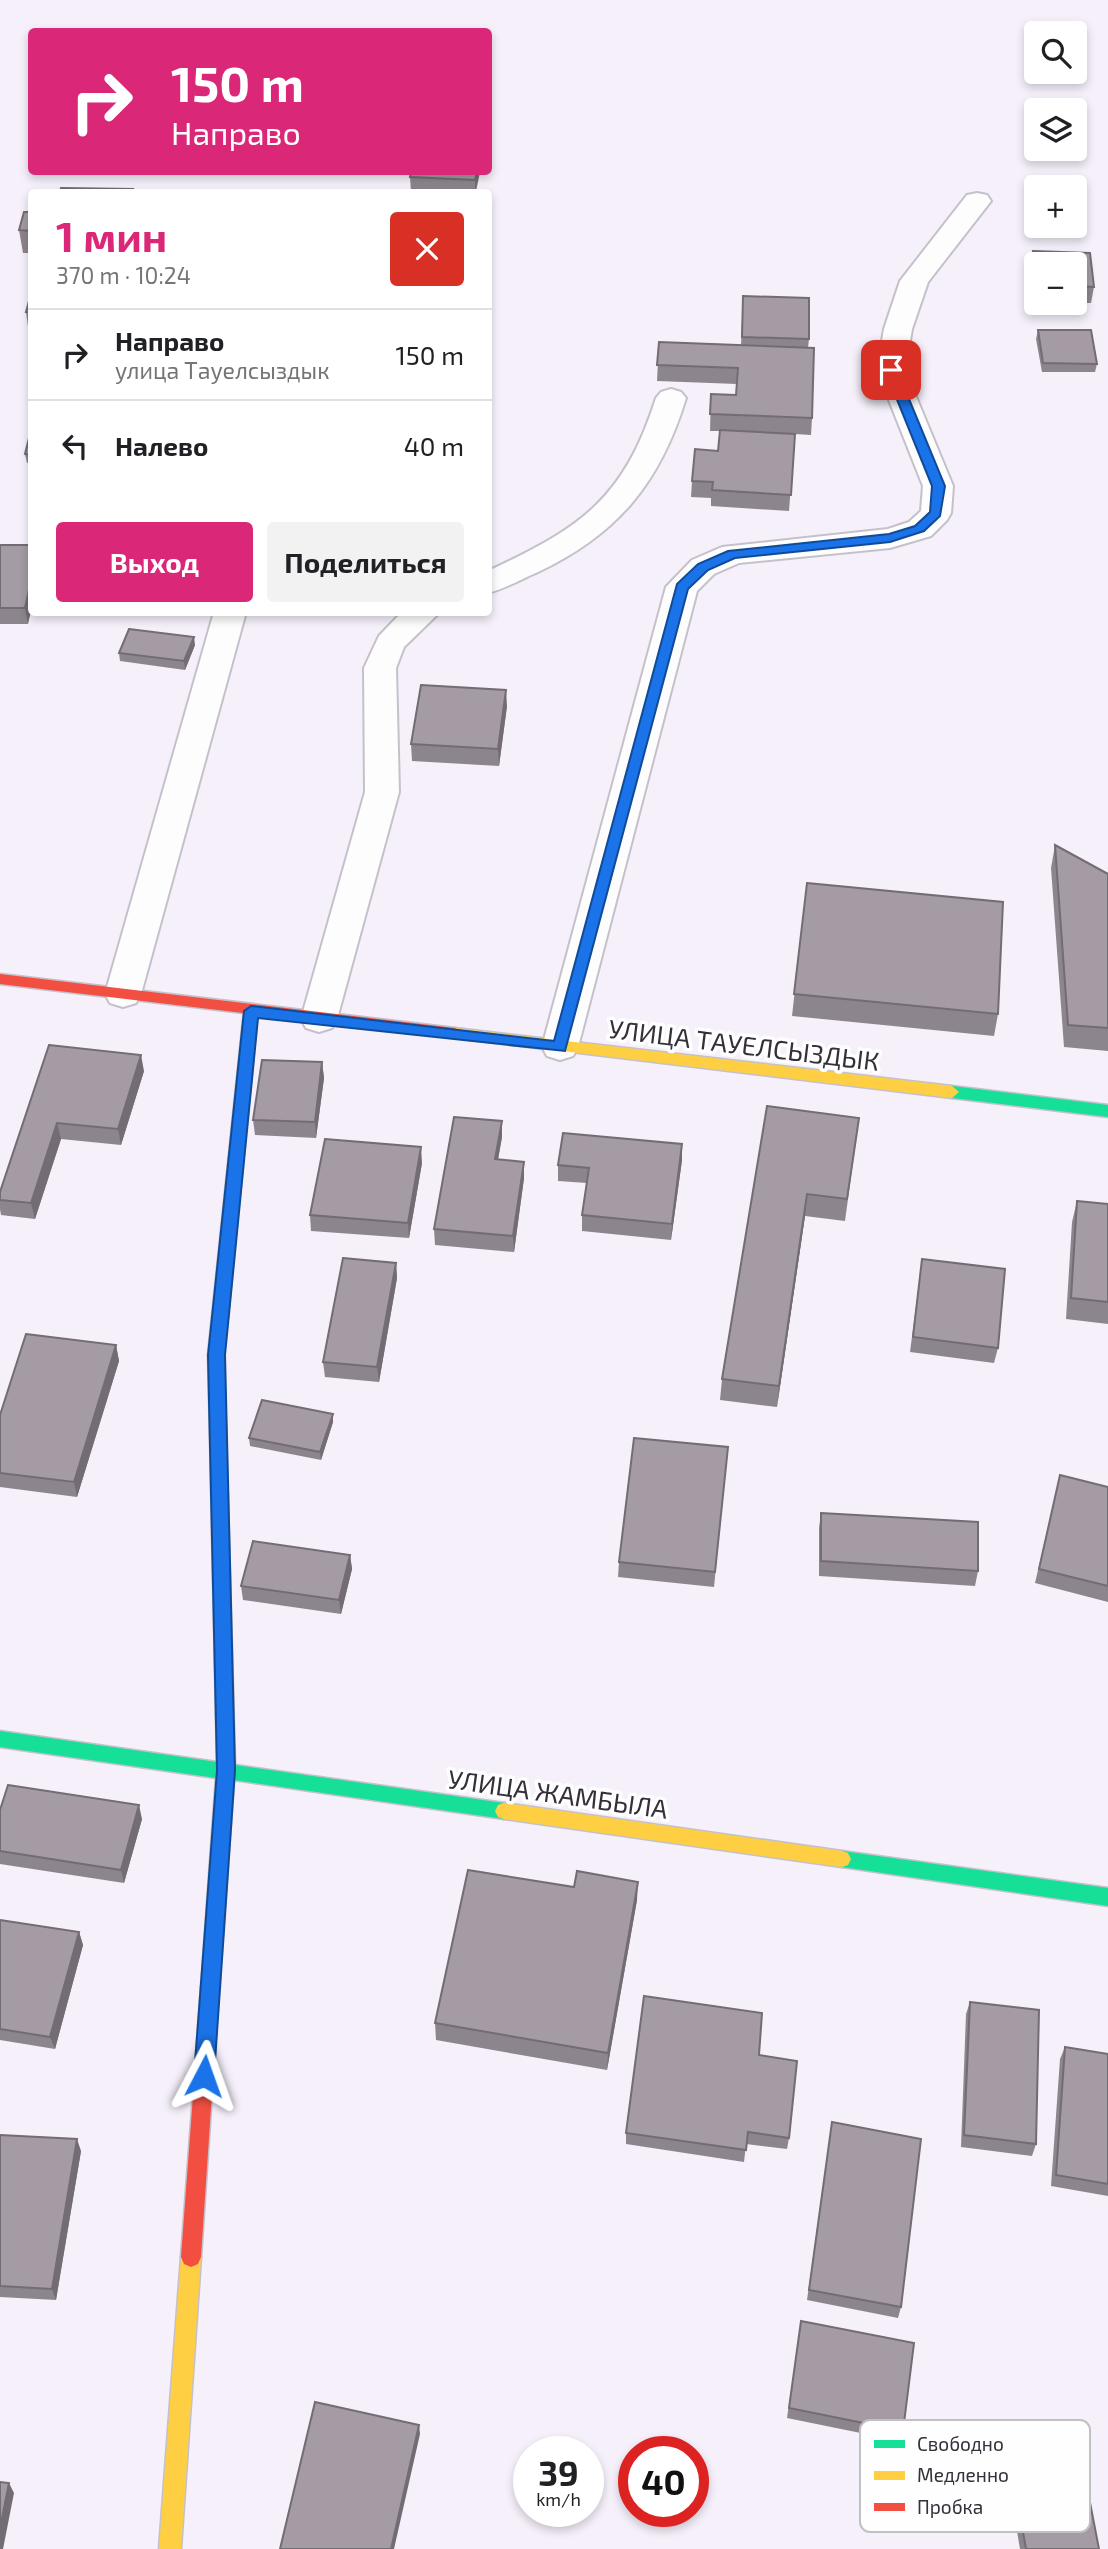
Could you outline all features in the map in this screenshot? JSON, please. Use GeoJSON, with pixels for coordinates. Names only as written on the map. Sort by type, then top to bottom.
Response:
{"type":"FeatureCollection","features":[{"type":"Feature","properties":{"kind":"street"},"geometry":{"type":"LineString","coordinates":[[560,1047],[682,587],[703,567],[733,554],[890,538],[920,528],[936,513],[938,486],[891,370],[898,329],[914,281],[977,201]]}},
{"type":"Feature","properties":{"kind":"street"},"geometry":{"type":"LineString","coordinates":[[492,581],[577,539],[618,505],[661,435],[671,398]]}},
{"type":"Feature","properties":{"kind":"street"},"geometry":{"type":"LineString","coordinates":[[122,994],[229,616]]}},
{"type":"Feature","properties":{"kind":"street"},"geometry":{"type":"LineString","coordinates":[[319,1019],[382,792],[380,668],[390,643],[418,616]]}},
{"type":"Feature","properties":{"kind":"street","name":"УЛИЦА ТАУЕЛСЫЗДЫК"},"geometry":{"type":"LineString","coordinates":[[0,979],[1108,1111]]}},
{"type":"Feature","properties":{"kind":"street"},"geometry":{"type":"LineString","coordinates":[[170,2549],[226,1770],[216,1355],[251,1011]]}},
{"type":"Feature","properties":{"kind":"street","name":"УЛИЦА ЖАМБЫЛА"},"geometry":{"type":"LineString","coordinates":[[0,1739],[1108,1897]]}},
{"type":"Feature","properties":{"kind":"building"},"geometry":{"type":"Polygon","coordinates":[[[410,175],[476,175],[475,180],[410,175]]]}},
{"type":"Feature","properties":{"kind":"building"},"geometry":{"type":"Polygon","coordinates":[[[61,188],[133,189],[61,189],[61,188]]]}},
{"type":"Feature","properties":{"kind":"building"},"geometry":{"type":"Polygon","coordinates":[[[24,212],[28,212],[28,231],[19,230],[24,212]]]}},
{"type":"Feature","properties":{"kind":"building"},"geometry":{"type":"Polygon","coordinates":[[[1087,253],[1090,253],[1094,287],[1087,287],[1087,253]]]}},
{"type":"Feature","properties":{"kind":"building"},"geometry":{"type":"Polygon","coordinates":[[[743,296],[809,298],[809,339],[742,337],[743,296]]]}},
{"type":"Feature","properties":{"kind":"building"},"geometry":{"type":"Polygon","coordinates":[[[1038,330],[1091,330],[1097,364],[1043,363],[1038,330]]]}},
{"type":"Feature","properties":{"kind":"building"},"geometry":{"type":"Polygon","coordinates":[[[659,342],[814,348],[812,418],[710,414],[711,394],[736,395],[738,368],[657,365],[659,342]]]}},
{"type":"Feature","properties":{"kind":"building"},"geometry":{"type":"Polygon","coordinates":[[[720,430],[795,434],[791,495],[712,490],[713,482],[692,481],[695,449],[718,451],[720,430]]]}},
{"type":"Feature","properties":{"kind":"building"},"geometry":{"type":"Polygon","coordinates":[[[0,545],[28,545],[28,594],[25,608],[0,608],[0,545]]]}},
{"type":"Feature","properties":{"kind":"building"},"geometry":{"type":"Polygon","coordinates":[[[129,629],[194,637],[184,661],[119,653],[129,629]]]}},
{"type":"Feature","properties":{"kind":"building"},"geometry":{"type":"Polygon","coordinates":[[[421,685],[506,690],[498,749],[411,744],[421,685]]]}},
{"type":"Feature","properties":{"kind":"building"},"geometry":{"type":"Polygon","coordinates":[[[1055,845],[1108,874],[1108,1028],[1068,1025],[1055,845]]]}},
{"type":"Feature","properties":{"kind":"building"},"geometry":{"type":"Polygon","coordinates":[[[807,883],[1003,902],[998,1014],[794,994],[807,883]]]}},
{"type":"Feature","properties":{"kind":"building"},"geometry":{"type":"Polygon","coordinates":[[[49,1045],[141,1055],[118,1129],[57,1123],[31,1203],[0,1200],[0,1192],[49,1045]]]}},
{"type":"Feature","properties":{"kind":"building"},"geometry":{"type":"Polygon","coordinates":[[[262,1060],[322,1062],[315,1122],[253,1120],[262,1060]]]}},
{"type":"Feature","properties":{"kind":"building"},"geometry":{"type":"Polygon","coordinates":[[[767,1106],[859,1118],[847,1199],[807,1194],[779,1386],[722,1379],[767,1106]]]}},
{"type":"Feature","properties":{"kind":"building"},"geometry":{"type":"Polygon","coordinates":[[[454,1117],[502,1121],[495,1159],[524,1162],[513,1236],[434,1229],[454,1117]]]}},
{"type":"Feature","properties":{"kind":"building"},"geometry":{"type":"Polygon","coordinates":[[[563,1133],[682,1144],[672,1224],[582,1215],[589,1168],[558,1165],[563,1133]]]}},
{"type":"Feature","properties":{"kind":"building"},"geometry":{"type":"Polygon","coordinates":[[[325,1139],[421,1147],[408,1223],[310,1215],[325,1139]]]}},
{"type":"Feature","properties":{"kind":"building"},"geometry":{"type":"Polygon","coordinates":[[[1077,1201],[1108,1204],[1108,1302],[1071,1298],[1077,1201]]]}},
{"type":"Feature","properties":{"kind":"building"},"geometry":{"type":"Polygon","coordinates":[[[343,1258],[396,1263],[377,1367],[323,1362],[343,1258]]]}},
{"type":"Feature","properties":{"kind":"building"},"geometry":{"type":"Polygon","coordinates":[[[922,1259],[1005,1269],[998,1348],[913,1337],[922,1259]]]}},
{"type":"Feature","properties":{"kind":"building"},"geometry":{"type":"Polygon","coordinates":[[[26,1334],[116,1345],[74,1482],[0,1473],[0,1415],[26,1334]]]}},
{"type":"Feature","properties":{"kind":"building"},"geometry":{"type":"Polygon","coordinates":[[[262,1400],[333,1414],[320,1452],[249,1438],[262,1400]]]}},
{"type":"Feature","properties":{"kind":"building"},"geometry":{"type":"Polygon","coordinates":[[[634,1438],[728,1447],[715,1572],[619,1562],[634,1438]]]}},
{"type":"Feature","properties":{"kind":"building"},"geometry":{"type":"Polygon","coordinates":[[[1060,1475],[1108,1487],[1108,1586],[1039,1569],[1060,1475]]]}},
{"type":"Feature","properties":{"kind":"building"},"geometry":{"type":"Polygon","coordinates":[[[821,1513],[978,1522],[978,1571],[821,1561],[821,1513]]]}},
{"type":"Feature","properties":{"kind":"building"},"geometry":{"type":"Polygon","coordinates":[[[253,1541],[350,1555],[339,1600],[241,1586],[253,1541]]]}},
{"type":"Feature","properties":{"kind":"building"},"geometry":{"type":"Polygon","coordinates":[[[8,1785],[139,1805],[121,1870],[0,1851],[0,1810],[8,1785]]]}},
{"type":"Feature","properties":{"kind":"building"},"geometry":{"type":"Polygon","coordinates":[[[468,1870],[574,1887],[577,1871],[638,1882],[608,2053],[435,2023],[468,1870]]]}},
{"type":"Feature","properties":{"kind":"building"},"geometry":{"type":"Polygon","coordinates":[[[0,1920],[79,1932],[50,2037],[0,2029],[0,1920]]]}},
{"type":"Feature","properties":{"kind":"building"},"geometry":{"type":"Polygon","coordinates":[[[644,1996],[762,2013],[759,2055],[797,2061],[789,2138],[748,2132],[746,2150],[626,2133],[644,1996]]]}},
{"type":"Feature","properties":{"kind":"building"},"geometry":{"type":"Polygon","coordinates":[[[970,2002],[1039,2010],[1036,2144],[964,2135],[970,2002]]]}},
{"type":"Feature","properties":{"kind":"building"},"geometry":{"type":"Polygon","coordinates":[[[1065,2047],[1108,2054],[1108,2184],[1056,2175],[1065,2047]]]}},
{"type":"Feature","properties":{"kind":"building"},"geometry":{"type":"Polygon","coordinates":[[[832,2122],[921,2139],[901,2307],[809,2290],[832,2122]]]}},
{"type":"Feature","properties":{"kind":"building"},"geometry":{"type":"Polygon","coordinates":[[[0,2135],[77,2139],[52,2289],[0,2286],[0,2135]]]}},
{"type":"Feature","properties":{"kind":"building"},"geometry":{"type":"Polygon","coordinates":[[[801,2321],[914,2343],[904,2420],[860,2420],[860,2422],[789,2408],[801,2321]]]}},
{"type":"Feature","properties":{"kind":"building"},"geometry":{"type":"Polygon","coordinates":[[[315,2402],[419,2425],[391,2549],[280,2549],[315,2402]]]}},
{"type":"Feature","properties":{"kind":"building"},"geometry":{"type":"Polygon","coordinates":[[[0,2482],[9,2483],[0,2528],[0,2482]]]}},
{"type":"Feature","properties":{"kind":"building"},"geometry":{"type":"Polygon","coordinates":[[[1090,2502],[1099,2549],[1026,2549],[1023,2532],[1090,2532],[1090,2502]]]}},
{"type":"Feature","properties":{"kind":"traffic: fast"},"geometry":{"type":"LineString","coordinates":[[952,1092],[1108,1111]]}},
{"type":"Feature","properties":{"kind":"traffic: fast"},"geometry":{"type":"LineString","coordinates":[[210,1988],[226,1770],[218,1433]]}},
{"type":"Feature","properties":{"kind":"traffic: fast"},"geometry":{"type":"LineString","coordinates":[[0,1739],[504,1811]]}},
{"type":"Feature","properties":{"kind":"traffic: fast"},"geometry":{"type":"LineString","coordinates":[[842,1859],[1108,1897]]}},
{"type":"Feature","properties":{"kind":"traffic: slow"},"geometry":{"type":"LineString","coordinates":[[218,1433],[216,1355],[251,1011]]}},
{"type":"Feature","properties":{"kind":"traffic: slow"},"geometry":{"type":"LineString","coordinates":[[455,1033],[952,1092]]}},
{"type":"Feature","properties":{"kind":"traffic: slow"},"geometry":{"type":"LineString","coordinates":[[504,1811],[842,1859]]}},
{"type":"Feature","properties":{"kind":"traffic: slow"},"geometry":{"type":"LineString","coordinates":[[170,2549],[191,2257]]}},
{"type":"Feature","properties":{"kind":"traffic: jam"},"geometry":{"type":"LineString","coordinates":[[0,979],[455,1033]]}},
{"type":"Feature","properties":{"kind":"traffic: jam"},"geometry":{"type":"LineString","coordinates":[[191,2257],[210,1988]]}},
{"type":"Feature","properties":{"kind":"route"},"geometry":{"type":"LineString","coordinates":[[204,2076],[226,1770],[216,1355],[251,1011],[560,1047],[682,587],[703,567],[733,554],[890,538],[920,528],[936,513],[938,486],[891,370]]}}]}
